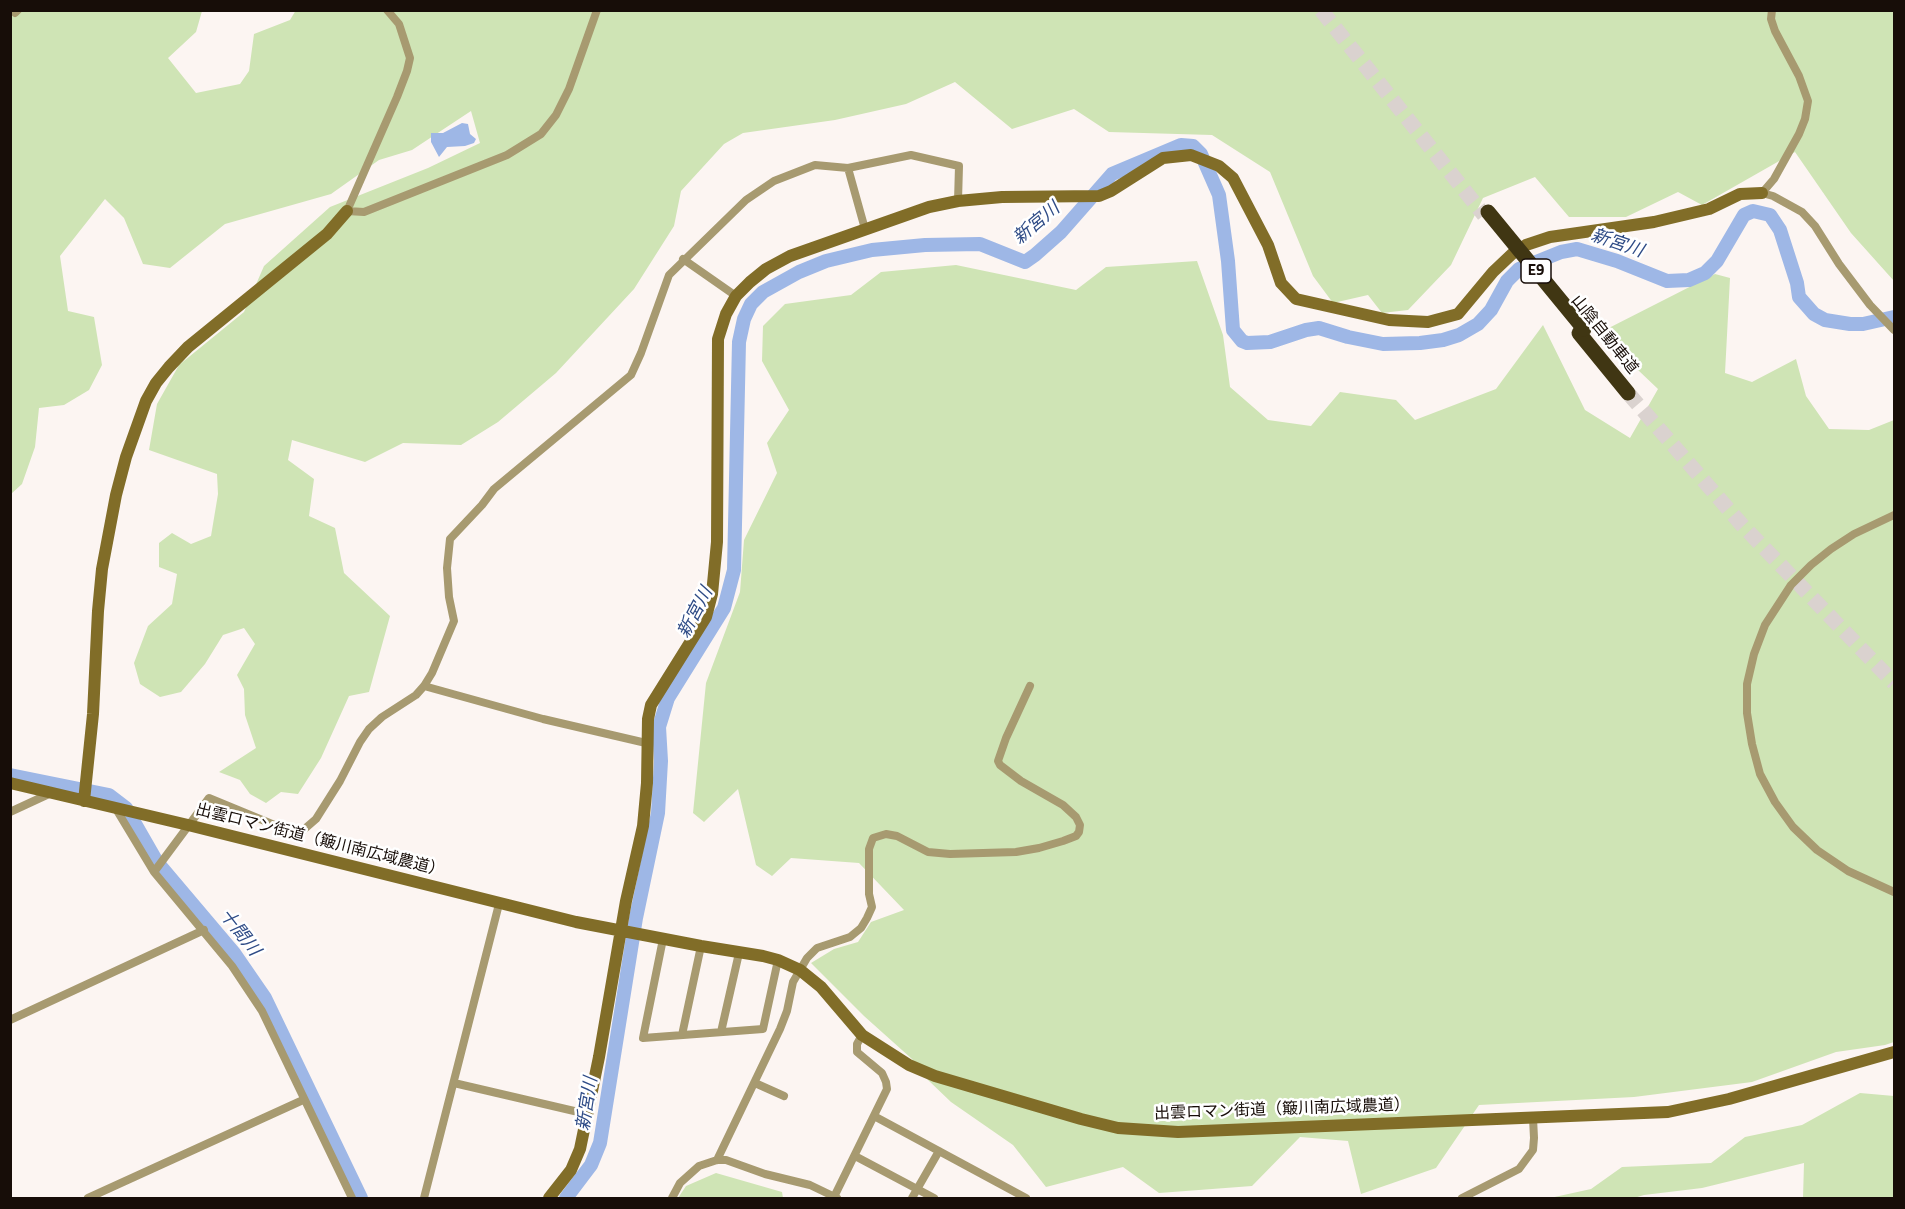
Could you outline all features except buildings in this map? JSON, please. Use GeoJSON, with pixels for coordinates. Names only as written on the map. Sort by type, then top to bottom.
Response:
{"type":"FeatureCollection","features":[{"type":"Feature","properties":{"kind":"highway","name":"山陰自動車道"},"geometry":{"type":"LineString","coordinates":[[1486,214],[1631,391]]}},
{"type":"Feature","properties":{"kind":"street"},"geometry":{"type":"LineString","coordinates":[[84,801],[93,714],[103,559],[108,528],[124,466],[146,401],[169,367],[188,347],[327,234],[347,211],[407,71],[410,58],[399,24],[387,10]]}},
{"type":"Feature","properties":{"kind":"street"},"geometry":{"type":"LineString","coordinates":[[347,211],[364,212],[507,155],[541,134],[556,116],[569,88],[597,10]]}},
{"type":"Feature","properties":{"kind":"street"},"geometry":{"type":"LineString","coordinates":[[1762,192],[1774,179],[1799,134],[1805,119],[1808,101],[1799,76],[1775,31],[1771,19],[1772,10]]}},
{"type":"Feature","properties":{"kind":"street"},"geometry":{"type":"LineString","coordinates":[[154,872],[209,798],[289,831],[301,832],[316,819],[369,729],[382,717],[416,695],[432,673],[454,621],[449,597],[447,568],[450,539],[494,489],[631,375],[669,274],[746,200],[774,181],[815,165],[848,168],[911,155],[959,166],[958,201]]}},
{"type":"Feature","properties":{"kind":"street"},"geometry":{"type":"LineString","coordinates":[[549,1198],[571,1170],[580,1149],[630,932],[643,826],[646,743],[651,705],[706,617],[712,594],[717,542],[718,339],[726,314],[736,296],[766,269],[790,256],[929,207],[958,201],[1002,197],[1099,196],[1111,191],[1163,158],[1191,155],[1219,166],[1233,178],[1268,245],[1281,283],[1296,299],[1389,320],[1428,322],[1458,314],[1493,272],[1512,254],[1526,245],[1570,234],[1654,222],[1709,209],[1740,195],[1762,192],[1802,212],[1815,226],[1839,264],[1870,305],[1894,330]]}},
{"type":"Feature","properties":{"kind":"street"},"geometry":{"type":"LineString","coordinates":[[848,168],[865,229]]}},
{"type":"Feature","properties":{"kind":"street"},"geometry":{"type":"LineString","coordinates":[[683,259],[736,296]]}},
{"type":"Feature","properties":{"kind":"street"},"geometry":{"type":"LineString","coordinates":[[1894,515],[1854,534],[1830,549],[1791,585],[1765,625],[1754,654],[1747,684],[1747,713],[1752,744],[1760,774],[1775,802],[1793,827],[1817,850],[1848,871],[1894,892]]}},
{"type":"Feature","properties":{"kind":"street"},"geometry":{"type":"LineString","coordinates":[[424,686],[543,719],[646,743]]}},
{"type":"Feature","properties":{"kind":"street"},"geometry":{"type":"LineString","coordinates":[[717,1160],[788,1011],[793,982],[807,958],[817,948],[850,937],[861,928],[867,918],[872,907],[869,894],[869,849],[873,838],[879,834],[886,834],[928,852],[950,854],[1016,852],[1039,848],[1076,836],[1080,825],[1076,817],[1063,805],[1021,781],[998,761],[1030,686]]}},
{"type":"Feature","properties":{"kind":"street","name":"出雲ロマン街道（簸川南広域農道）"},"geometry":{"type":"LineString","coordinates":[[10,783],[499,903],[663,939],[778,960],[800,970],[821,987],[862,1035],[909,1065],[935,1076],[1118,1128],[1178,1131],[1533,1118],[1677,1110],[1729,1099],[1894,1052]]}},
{"type":"Feature","properties":{"kind":"street"},"geometry":{"type":"LineString","coordinates":[[10,812],[52,793]]}},
{"type":"Feature","properties":{"kind":"street"},"geometry":{"type":"LineString","coordinates":[[116,809],[154,872],[232,966],[262,1011],[352,1198]]}},
{"type":"Feature","properties":{"kind":"street"},"geometry":{"type":"LineString","coordinates":[[424,1198],[499,903]]}},
{"type":"Feature","properties":{"kind":"street"},"geometry":{"type":"LineString","coordinates":[[10,1020],[204,930]]}},
{"type":"Feature","properties":{"kind":"street"},"geometry":{"type":"LineString","coordinates":[[663,939],[644,1038],[763,1029],[778,960]]}},
{"type":"Feature","properties":{"kind":"street"},"geometry":{"type":"LineString","coordinates":[[681,1035],[701,946]]}},
{"type":"Feature","properties":{"kind":"street"},"geometry":{"type":"LineString","coordinates":[[721,1032],[739,953]]}},
{"type":"Feature","properties":{"kind":"street"},"geometry":{"type":"LineString","coordinates":[[672,1198],[680,1183],[699,1166],[717,1160],[726,1160],[765,1174],[810,1185],[836,1198],[887,1089],[882,1073],[857,1052],[857,1044],[862,1035]]}},
{"type":"Feature","properties":{"kind":"street"},"geometry":{"type":"LineString","coordinates":[[454,1083],[587,1114]]}},
{"type":"Feature","properties":{"kind":"street"},"geometry":{"type":"LineString","coordinates":[[754,1083],[784,1096]]}},
{"type":"Feature","properties":{"kind":"street"},"geometry":{"type":"LineString","coordinates":[[88,1198],[303,1100]]}},
{"type":"Feature","properties":{"kind":"street"},"geometry":{"type":"LineString","coordinates":[[874,1116],[939,1151],[1009,1194],[1026,1198]]}},
{"type":"Feature","properties":{"kind":"street"},"geometry":{"type":"LineString","coordinates":[[1462,1198],[1519,1169],[1533,1150],[1533,1118]]}},
{"type":"Feature","properties":{"kind":"street"},"geometry":{"type":"LineString","coordinates":[[912,1198],[939,1151]]}},
{"type":"Feature","properties":{"kind":"street"},"geometry":{"type":"LineString","coordinates":[[855,1156],[934,1198]]}},
{"type":"Feature","properties":{"kind":"green space"},"geometry":{"type":"Polygon","coordinates":[[[296,10],[1894,11],[1894,281],[1851,233],[1795,152],[1702,205],[1678,192],[1626,217],[1569,217],[1535,177],[1483,198],[1451,265],[1408,310],[1382,313],[1368,295],[1333,303],[1313,276],[1270,172],[1212,135],[1109,132],[1074,109],[1012,129],[955,82],[906,104],[835,120],[743,133],[724,144],[681,191],[674,226],[634,289],[556,373],[498,422],[461,445],[403,443],[365,462],[292,440],[288,460],[314,479],[309,516],[335,528],[344,573],[390,616],[369,692],[349,696],[321,758],[298,794],[281,792],[266,803],[250,794],[240,780],[219,772],[256,748],[245,715],[244,689],[237,675],[255,644],[244,628],[223,635],[205,664],[181,692],[160,697],[140,684],[134,663],[148,626],[172,604],[177,574],[159,567],[159,543],[172,533],[191,544],[211,536],[218,494],[217,474],[149,450],[157,404],[179,365],[244,312],[264,266],[330,207],[428,168],[480,143],[471,111],[412,150],[379,160],[331,194],[225,224],[170,268],[143,264],[124,218],[105,199],[60,256],[68,311],[94,317],[102,365],[89,390],[64,405],[39,408],[35,447],[22,484],[11,494],[11,11],[202,11],[196,32],[168,58],[196,93],[240,84],[249,71],[254,34],[290,20],[296,10]]]}},
{"type":"Feature","properties":{"kind":"green space"},"geometry":{"type":"Polygon","coordinates":[[[1197,261],[1223,335],[1230,387],[1268,420],[1311,426],[1340,392],[1396,400],[1415,420],[1496,389],[1543,325],[1585,410],[1630,438],[1658,389],[1599,333],[1715,274],[1730,278],[1725,373],[1752,382],[1796,359],[1806,396],[1829,429],[1869,430],[1894,420],[1894,1042],[1836,1052],[1752,1082],[1634,1097],[1479,1105],[1436,1168],[1361,1194],[1348,1141],[1300,1137],[1252,1186],[1159,1193],[1123,1167],[1046,1187],[1013,1145],[951,1102],[928,1080],[912,1059],[864,1016],[811,963],[834,949],[858,942],[871,922],[904,910],[859,863],[791,858],[772,876],[756,865],[738,789],[704,822],[693,813],[706,683],[740,592],[744,540],[777,473],[767,443],[789,410],[762,361],[763,326],[785,304],[851,295],[881,272],[956,265],[1076,290],[1106,267],[1197,261]]]}},
{"type":"Feature","properties":{"kind":"green space"},"geometry":{"type":"Polygon","coordinates":[[[1860,1093],[1894,1096],[1894,1198],[1803,1198],[1804,1163],[1702,1188],[1634,1198],[1550,1198],[1591,1189],[1622,1167],[1711,1163],[1745,1137],[1802,1125],[1860,1093]]]}},
{"type":"Feature","properties":{"kind":"green space"},"geometry":{"type":"Polygon","coordinates":[[[716,1173],[782,1192],[783,1198],[678,1198],[686,1186],[716,1173]]]}},
{"type":"Feature","properties":{"kind":"water"},"geometry":{"type":"Polygon","coordinates":[[[462,123],[468,124],[470,134],[476,139],[474,143],[447,147],[439,157],[431,142],[431,133],[443,133],[462,123]]]}},
{"type":"Feature","properties":{"kind":"waterway","name":"新宮川"},"geometry":{"type":"LineString","coordinates":[[566,1198],[591,1165],[600,1143],[636,918],[658,813],[661,761],[659,727],[668,698],[724,608],[734,570],[739,342],[744,319],[751,304],[763,292],[799,272],[826,261],[872,250],[925,245],[980,244],[1025,262],[1061,232],[1112,174],[1181,145],[1193,146],[1201,154],[1219,195],[1228,261],[1233,330],[1242,341],[1247,343],[1270,342],[1319,328],[1383,344],[1443,340],[1459,335],[1478,324],[1491,310],[1507,281],[1519,269],[1561,252],[1577,249],[1617,261],[1667,281],[1689,280],[1705,273],[1717,261],[1744,215],[1753,211],[1770,215],[1780,230],[1797,283],[1799,297],[1814,314],[1825,320],[1850,324],[1863,324],[1894,317]]}},
{"type":"Feature","properties":{"kind":"waterway","name":"十間川"},"geometry":{"type":"LineString","coordinates":[[10,775],[109,795],[126,808],[157,862],[234,953],[265,998],[361,1198]]}},
{"type":"Feature","properties":{"kind":"tunnel"},"geometry":{"type":"LineString","coordinates":[[1321,10],[1484,215]]}},
{"type":"Feature","properties":{"kind":"tunnel"},"geometry":{"type":"LineString","coordinates":[[1628,393],[1742,525],[1894,683]]}}]}
